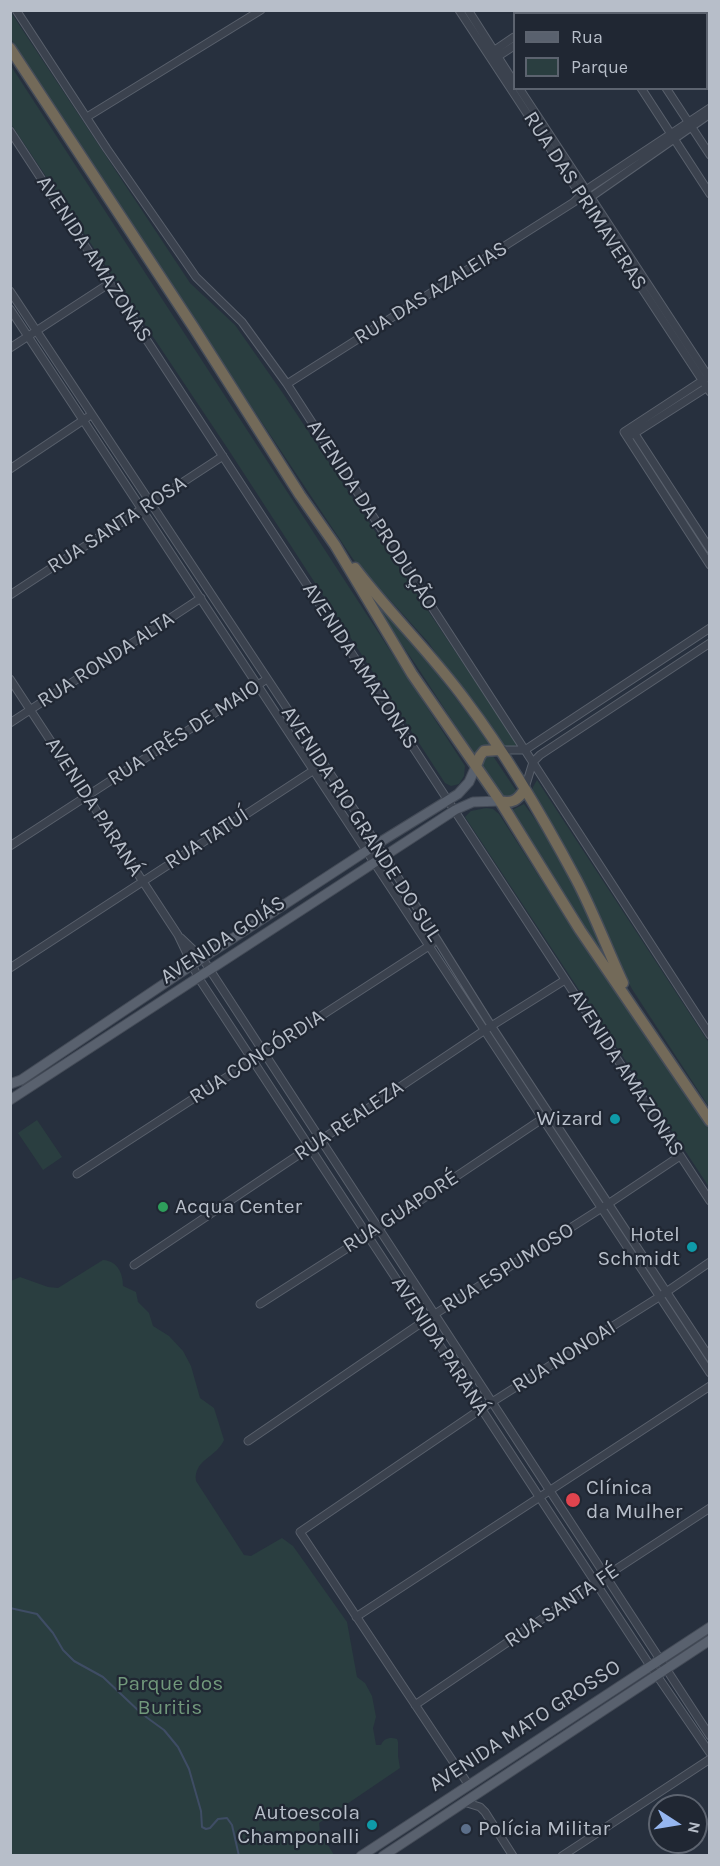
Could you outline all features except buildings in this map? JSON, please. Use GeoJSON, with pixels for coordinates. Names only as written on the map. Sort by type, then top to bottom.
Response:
{"type":"FeatureCollection","features":[{"type":"Feature","properties":{"kind":"highway"},"geometry":{"type":"LineString","coordinates":[[10,48],[194,328],[300,495],[335,545],[412,674],[500,801],[580,930],[710,1121]]}},
{"type":"Feature","properties":{"kind":"highway"},"geometry":{"type":"LineString","coordinates":[[335,545],[384,606],[426,650],[467,701],[499,750],[577,880],[633,1008]]}},
{"type":"Feature","properties":{"kind":"highway"},"geometry":{"type":"LineString","coordinates":[[476,766],[484,751],[499,750]]}},
{"type":"Feature","properties":{"kind":"highway"},"geometry":{"type":"LineString","coordinates":[[500,801],[507,803],[514,801],[524,790]]}},
{"type":"Feature","properties":{"kind":"main road","name":"AVENIDA GOIÁS"},"geometry":{"type":"LineString","coordinates":[[10,1084],[21,1080],[192,965],[458,794],[469,782],[476,766]]}},
{"type":"Feature","properties":{"kind":"main road","name":"AVENIDA GOIÁS"},"geometry":{"type":"LineString","coordinates":[[10,1100],[455,810],[473,802],[500,801]]}},
{"type":"Feature","properties":{"kind":"main road","name":"AVENIDA MATO GROSSO"},"geometry":{"type":"LineString","coordinates":[[361,1856],[710,1627]]}},
{"type":"Feature","properties":{"kind":"main road","name":"AVENIDA MATO GROSSO"},"geometry":{"type":"LineString","coordinates":[[383,1856],[710,1640]]}},
{"type":"Feature","properties":{"kind":"street","name":"AVENIDA DA PRODUÇÃO"},"geometry":{"type":"LineString","coordinates":[[16,10],[107,149],[196,277],[242,321],[287,384],[710,1035]]}},
{"type":"Feature","properties":{"kind":"street"},"geometry":{"type":"LineString","coordinates":[[87,117],[261,10]]}},
{"type":"Feature","properties":{"kind":"street","name":"RUA DAS PRIMAVERAS"},"geometry":{"type":"LineString","coordinates":[[459,10],[513,81]]}},
{"type":"Feature","properties":{"kind":"street","name":"RUA DAS PRIMAVERAS"},"geometry":{"type":"LineString","coordinates":[[468,10],[513,85]]}},
{"type":"Feature","properties":{"kind":"street"},"geometry":{"type":"LineString","coordinates":[[493,55],[513,38]]}},
{"type":"Feature","properties":{"kind":"street"},"geometry":{"type":"LineString","coordinates":[[493,55],[513,46]]}},
{"type":"Feature","properties":{"kind":"street","name":"RUA DAS PRIMAVERAS"},"geometry":{"type":"LineString","coordinates":[[516,90],[708,383]]}},
{"type":"Feature","properties":{"kind":"street","name":"RUA DAS PRIMAVERAS"},"geometry":{"type":"LineString","coordinates":[[520,90],[583,192]]}},
{"type":"Feature","properties":{"kind":"street"},"geometry":{"type":"LineString","coordinates":[[642,90],[710,194]]}},
{"type":"Feature","properties":{"kind":"street"},"geometry":{"type":"LineString","coordinates":[[667,90],[710,155]]}},
{"type":"Feature","properties":{"kind":"street","name":"RUA DAS AZALEIAS"},"geometry":{"type":"LineString","coordinates":[[574,202],[588,199],[710,108]]}},
{"type":"Feature","properties":{"kind":"street","name":"RUA DAS AZALEIAS"},"geometry":{"type":"LineString","coordinates":[[689,124],[710,114]]}},
{"type":"Feature","properties":{"kind":"street","name":"AVENIDA AMAZONAS"},"geometry":{"type":"LineString","coordinates":[[10,130],[710,1201]]}},
{"type":"Feature","properties":{"kind":"street","name":"RUA DAS AZALEIAS"},"geometry":{"type":"LineString","coordinates":[[287,384],[574,202],[583,192],[672,136]]}},
{"type":"Feature","properties":{"kind":"street"},"geometry":{"type":"LineString","coordinates":[[10,348],[110,283]]}},
{"type":"Feature","properties":{"kind":"street","name":"AVENIDA RIO GRANDE DO SUL"},"geometry":{"type":"LineString","coordinates":[[10,291],[377,844],[542,1119],[710,1374]]}},
{"type":"Feature","properties":{"kind":"street","name":"AVENIDA RIO GRANDE DO SUL"},"geometry":{"type":"LineString","coordinates":[[10,309],[373,863],[489,1029],[710,1358]]}},
{"type":"Feature","properties":{"kind":"street"},"geometry":{"type":"LineString","coordinates":[[629,433],[708,383]]}},
{"type":"Feature","properties":{"kind":"street"},"geometry":{"type":"LineString","coordinates":[[10,469],[92,414]]}},
{"type":"Feature","properties":{"kind":"street"},"geometry":{"type":"LineString","coordinates":[[629,433],[710,549]]}},
{"type":"Feature","properties":{"kind":"street"},"geometry":{"type":"LineString","coordinates":[[629,433],[710,565]]}},
{"type":"Feature","properties":{"kind":"street","name":"RUA SANTA ROSA"},"geometry":{"type":"LineString","coordinates":[[10,595],[223,456]]}},
{"type":"Feature","properties":{"kind":"street","name":"RUA RONDA ALTA"},"geometry":{"type":"LineString","coordinates":[[10,723],[201,598]]}},
{"type":"Feature","properties":{"kind":"street"},"geometry":{"type":"LineString","coordinates":[[499,750],[525,750],[710,628]]}},
{"type":"Feature","properties":{"kind":"street"},"geometry":{"type":"LineString","coordinates":[[524,790],[533,762],[549,749],[710,643]]}},
{"type":"Feature","properties":{"kind":"street","name":"AVENIDA PARANÁ"},"geometry":{"type":"LineString","coordinates":[[10,679],[178,935],[198,977],[656,1676],[710,1753]]}},
{"type":"Feature","properties":{"kind":"street","name":"RUA TRÊS DE MAIO"},"geometry":{"type":"LineString","coordinates":[[10,846],[267,679]]}},
{"type":"Feature","properties":{"kind":"street","name":"RUA TATUÍ"},"geometry":{"type":"LineString","coordinates":[[10,968],[314,770]]}},
{"type":"Feature","properties":{"kind":"street","name":"AVENIDA PARANÁ"},"geometry":{"type":"LineString","coordinates":[[178,935],[203,958],[710,1736]]}},
{"type":"Feature","properties":{"kind":"street","name":"RUA CONCÓRDIA"},"geometry":{"type":"LineString","coordinates":[[77,1174],[437,941]]}},
{"type":"Feature","properties":{"kind":"street","name":"RUA REALEZA"},"geometry":{"type":"LineString","coordinates":[[134,1265],[565,980]]}},
{"type":"Feature","properties":{"kind":"street","name":"RUA GUAPORÉ"},"geometry":{"type":"LineString","coordinates":[[260,1304],[542,1119]]}},
{"type":"Feature","properties":{"kind":"street","name":"RUA ESPUMOSO"},"geometry":{"type":"LineString","coordinates":[[248,1442],[424,1321],[680,1156]]}},
{"type":"Feature","properties":{"kind":"street","name":"RUA NONOAI"},"geometry":{"type":"LineString","coordinates":[[356,1617],[300,1532],[481,1409],[659,1297],[710,1262]]}},
{"type":"Feature","properties":{"kind":"street"},"geometry":{"type":"LineString","coordinates":[[468,1784],[356,1617],[538,1496],[710,1386]]}},
{"type":"Feature","properties":{"kind":"street","name":"RUA SANTA FÉ"},"geometry":{"type":"LineString","coordinates":[[415,1705],[595,1582],[710,1508]]}},
{"type":"Feature","properties":{"kind":"street"},"geometry":{"type":"LineString","coordinates":[[562,1856],[710,1759]]}},
{"type":"Feature","properties":{"kind":"street"},"geometry":{"type":"LineString","coordinates":[[464,1802],[480,1807],[485,1812],[513,1856]]}},
{"type":"Feature","properties":{"kind":"green space"},"geometry":{"type":"Polygon","coordinates":[[[10,11],[190,283],[235,325],[282,392],[517,744],[515,746],[509,748],[501,746],[428,642],[353,559],[11,39],[10,11]]]}},
{"type":"Feature","properties":{"kind":"green space"},"geometry":{"type":"Polygon","coordinates":[[[11,66],[465,766],[464,776],[459,784],[451,786],[445,783],[228,449],[11,124],[11,66]]]}},
{"type":"Feature","properties":{"kind":"green space"},"geometry":{"type":"Polygon","coordinates":[[[368,594],[403,629],[492,746],[476,757],[368,594]]]}},
{"type":"Feature","properties":{"kind":"green space"},"geometry":{"type":"Polygon","coordinates":[[[491,753],[517,792],[516,795],[503,799],[479,766],[482,758],[491,753]]]}},
{"type":"Feature","properties":{"kind":"green space"},"geometry":{"type":"Polygon","coordinates":[[[537,780],[709,1043],[709,1107],[632,989],[532,794],[537,780]]]}},
{"type":"Feature","properties":{"kind":"green space"},"geometry":{"type":"Polygon","coordinates":[[[524,804],[562,863],[612,967],[603,957],[512,810],[524,804]]]}},
{"type":"Feature","properties":{"kind":"green space"},"geometry":{"type":"Polygon","coordinates":[[[493,809],[499,814],[588,953],[709,1128],[709,1187],[465,817],[471,811],[493,809]]]}},
{"type":"Feature","properties":{"kind":"green space"},"geometry":{"type":"Polygon","coordinates":[[[37,1120],[62,1157],[43,1170],[18,1133],[37,1120]]]}},
{"type":"Feature","properties":{"kind":"green space","name":"Parque dos Buritis"},"geometry":{"type":"Polygon","coordinates":[[[103,1260],[116,1266],[121,1273],[123,1286],[136,1292],[138,1302],[149,1313],[153,1326],[169,1336],[183,1351],[191,1366],[200,1398],[214,1408],[224,1440],[221,1446],[198,1468],[196,1481],[244,1555],[251,1556],[282,1538],[293,1546],[347,1622],[357,1677],[365,1683],[372,1696],[376,1717],[373,1728],[376,1745],[381,1745],[388,1739],[397,1739],[400,1768],[319,1823],[320,1832],[334,1855],[11,1855],[11,1281],[20,1277],[48,1287],[58,1288],[103,1260]]]}},
{"type":"Feature","properties":{"kind":"waterway"},"geometry":{"type":"LineString","coordinates":[[10,1608],[37,1614],[53,1633],[63,1650],[74,1661],[103,1677],[142,1714],[164,1730],[178,1747],[189,1769],[201,1811],[202,1827],[210,1828],[218,1819],[227,1818],[232,1825],[239,1856]]}},
{"type":"Feature","properties":{"kind":"place","name":"Wizard"},"geometry":{"type":"Point","coordinates":[615,1119]}},
{"type":"Feature","properties":{"kind":"place","name":"Acqua Center"},"geometry":{"type":"Point","coordinates":[163,1207]}},
{"type":"Feature","properties":{"kind":"place","name":"Hotel Schmidt"},"geometry":{"type":"Point","coordinates":[692,1247]}},
{"type":"Feature","properties":{"kind":"place","name":"Clínica da Mulher"},"geometry":{"type":"Point","coordinates":[573,1500]}},
{"type":"Feature","properties":{"kind":"place","name":"Autoescola Champonalli"},"geometry":{"type":"Point","coordinates":[372,1825]}},
{"type":"Feature","properties":{"kind":"place","name":"Polícia Militar"},"geometry":{"type":"Point","coordinates":[466,1829]}}]}
